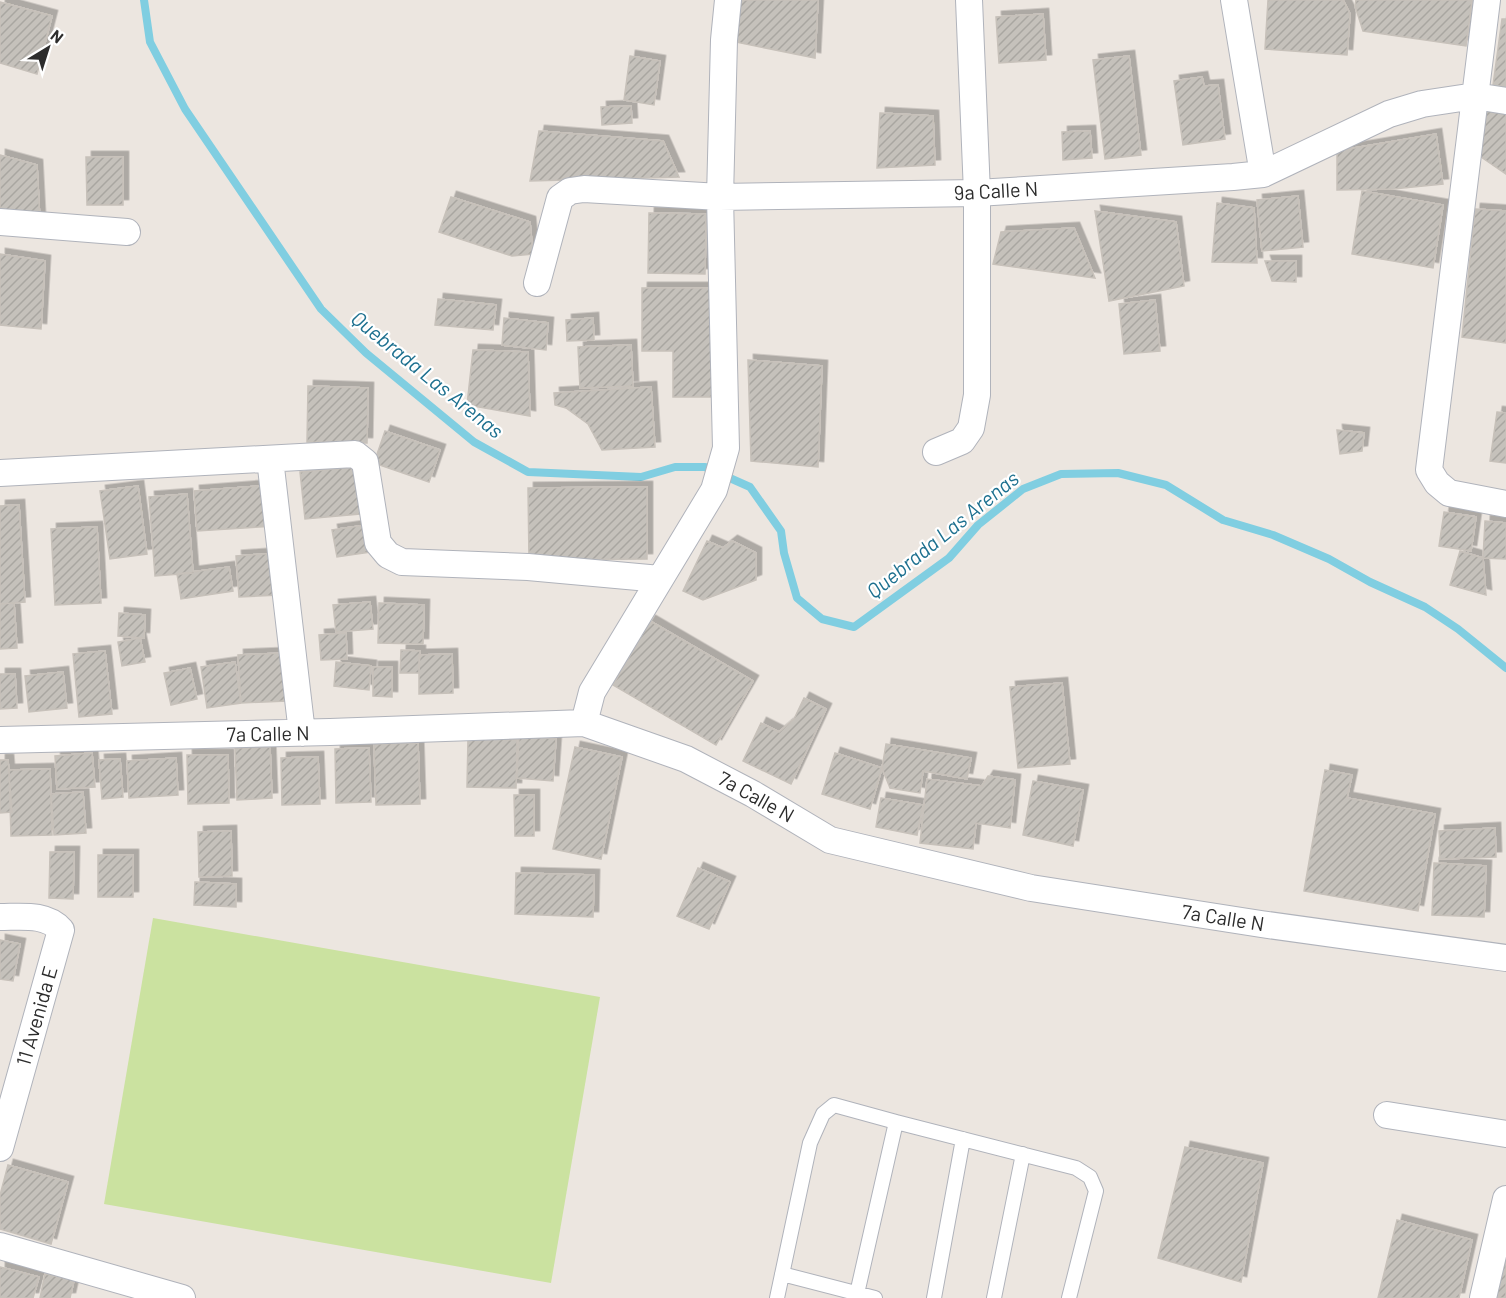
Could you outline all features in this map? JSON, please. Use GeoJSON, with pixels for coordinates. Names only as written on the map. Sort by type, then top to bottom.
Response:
{"type":"FeatureCollection","features":[{"type":"Feature","properties":{"kind":"street"},"geometry":{"type":"LineString","coordinates":[[584,723],[592,692],[714,490],[726,448],[720,197],[724,40],[728,0]]}},
{"type":"Feature","properties":{"kind":"street"},"geometry":{"type":"LineString","coordinates":[[936,453],[962,441],[971,428],[977,395],[978,193],[969,0]]}},
{"type":"Feature","properties":{"kind":"street"},"geometry":{"type":"LineString","coordinates":[[1234,0],[1263,174]]}},
{"type":"Feature","properties":{"kind":"street"},"geometry":{"type":"LineString","coordinates":[[1487,0],[1429,470],[1437,483],[1449,493],[1506,504]]}},
{"type":"Feature","properties":{"kind":"street","name":"9a Calle N"},"geometry":{"type":"LineString","coordinates":[[537,283],[560,198],[570,191],[584,189],[720,197],[978,193],[1263,174],[1389,114],[1422,104],[1475,96],[1506,101]]}},
{"type":"Feature","properties":{"kind":"street"},"geometry":{"type":"LineString","coordinates":[[0,222],[127,232]]}},
{"type":"Feature","properties":{"kind":"street"},"geometry":{"type":"LineString","coordinates":[[0,473],[355,454],[364,462],[378,543],[388,555],[402,562],[528,567],[660,579]]}},
{"type":"Feature","properties":{"kind":"street"},"geometry":{"type":"LineString","coordinates":[[270,459],[302,733]]}},
{"type":"Feature","properties":{"kind":"street","name":"7a Calle N"},"geometry":{"type":"LineString","coordinates":[[0,740],[584,723],[686,759],[753,794],[830,840],[1030,888],[1272,926],[1506,958]]}},
{"type":"Feature","properties":{"kind":"street","name":"11 Avenida E"},"geometry":{"type":"LineString","coordinates":[[0,917],[42,918],[53,921],[61,930],[0,1148]]}},
{"type":"Feature","properties":{"kind":"street"},"geometry":{"type":"LineString","coordinates":[[1387,1115],[1506,1134]]}},
{"type":"Feature","properties":{"kind":"street"},"geometry":{"type":"LineString","coordinates":[[1483,1298],[1506,1199]]}},
{"type":"Feature","properties":{"kind":"street"},"geometry":{"type":"LineString","coordinates":[[0,1246],[182,1298]]}},
{"type":"Feature","properties":{"kind":"lane"},"geometry":{"type":"LineString","coordinates":[[777,1298],[810,1143],[823,1114],[834,1105],[1076,1168],[1090,1177],[1096,1191],[1069,1298]]}},
{"type":"Feature","properties":{"kind":"lane"},"geometry":{"type":"LineString","coordinates":[[856,1295],[896,1122]]}},
{"type":"Feature","properties":{"kind":"lane"},"geometry":{"type":"LineString","coordinates":[[934,1298],[963,1139]]}},
{"type":"Feature","properties":{"kind":"lane"},"geometry":{"type":"LineString","coordinates":[[994,1298],[1023,1155]]}},
{"type":"Feature","properties":{"kind":"lane"},"geometry":{"type":"LineString","coordinates":[[782,1274],[856,1295],[875,1298]]}},
{"type":"Feature","properties":{"kind":"green space"},"geometry":{"type":"Polygon","coordinates":[[[153,918],[600,997],[551,1283],[104,1204],[153,918]]]}},
{"type":"Feature","properties":{"kind":"building"},"geometry":{"type":"Polygon","coordinates":[[[740,0],[818,0],[815,58],[726,40],[740,0]]]}},
{"type":"Feature","properties":{"kind":"building"},"geometry":{"type":"Polygon","coordinates":[[[1268,0],[1343,0],[1350,14],[1347,55],[1265,49],[1268,0]]]}},
{"type":"Feature","properties":{"kind":"building"},"geometry":{"type":"Polygon","coordinates":[[[1356,0],[1472,0],[1466,46],[1363,31],[1355,6],[1356,0]]]}},
{"type":"Feature","properties":{"kind":"building"},"geometry":{"type":"Polygon","coordinates":[[[0,2],[52,16],[37,74],[0,63],[0,2]]]}},
{"type":"Feature","properties":{"kind":"building"},"geometry":{"type":"Polygon","coordinates":[[[1043,14],[1046,60],[999,63],[996,17],[1043,14]]]}},
{"type":"Feature","properties":{"kind":"building"},"geometry":{"type":"Polygon","coordinates":[[[1502,19],[1506,19],[1506,87],[1493,85],[1502,19]]]}},
{"type":"Feature","properties":{"kind":"building"},"geometry":{"type":"Polygon","coordinates":[[[630,56],[660,61],[654,105],[624,100],[630,56]]]}},
{"type":"Feature","properties":{"kind":"building"},"geometry":{"type":"Polygon","coordinates":[[[1129,56],[1141,155],[1105,159],[1093,60],[1129,56]]]}},
{"type":"Feature","properties":{"kind":"building"},"geometry":{"type":"Polygon","coordinates":[[[1202,77],[1204,86],[1218,85],[1225,139],[1183,145],[1174,81],[1202,77]]]}},
{"type":"Feature","properties":{"kind":"building"},"geometry":{"type":"Polygon","coordinates":[[[631,106],[632,123],[602,125],[601,107],[631,106]]]}},
{"type":"Feature","properties":{"kind":"building"},"geometry":{"type":"Polygon","coordinates":[[[1487,107],[1506,110],[1506,174],[1481,157],[1487,107]]]}},
{"type":"Feature","properties":{"kind":"building"},"geometry":{"type":"Polygon","coordinates":[[[880,113],[933,116],[935,165],[877,168],[880,113]]]}},
{"type":"Feature","properties":{"kind":"building"},"geometry":{"type":"Polygon","coordinates":[[[539,131],[663,141],[679,177],[530,181],[539,131]]]}},
{"type":"Feature","properties":{"kind":"building"},"geometry":{"type":"Polygon","coordinates":[[[1090,131],[1092,158],[1063,160],[1062,132],[1090,131]]]}},
{"type":"Feature","properties":{"kind":"building"},"geometry":{"type":"Polygon","coordinates":[[[1436,134],[1443,184],[1393,189],[1337,190],[1337,151],[1436,134]]]}},
{"type":"Feature","properties":{"kind":"building"},"geometry":{"type":"Polygon","coordinates":[[[0,155],[37,165],[40,222],[0,217],[0,155]]]}},
{"type":"Feature","properties":{"kind":"building"},"geometry":{"type":"Polygon","coordinates":[[[86,157],[123,157],[123,205],[87,205],[86,157]]]}},
{"type":"Feature","properties":{"kind":"building"},"geometry":{"type":"Polygon","coordinates":[[[1362,191],[1443,205],[1433,268],[1352,254],[1362,191]]]}},
{"type":"Feature","properties":{"kind":"building"},"geometry":{"type":"Polygon","coordinates":[[[1298,196],[1303,247],[1262,251],[1257,200],[1298,196]]]}},
{"type":"Feature","properties":{"kind":"building"},"geometry":{"type":"Polygon","coordinates":[[[451,197],[530,222],[533,254],[512,256],[439,232],[451,197]]]}},
{"type":"Feature","properties":{"kind":"building"},"geometry":{"type":"Polygon","coordinates":[[[1217,203],[1254,208],[1257,263],[1212,262],[1217,203]]]}},
{"type":"Feature","properties":{"kind":"building"},"geometry":{"type":"Polygon","coordinates":[[[1475,209],[1506,211],[1506,343],[1462,337],[1475,209]]]}},
{"type":"Feature","properties":{"kind":"building"},"geometry":{"type":"Polygon","coordinates":[[[1095,211],[1176,222],[1184,286],[1109,301],[1095,211]]]}},
{"type":"Feature","properties":{"kind":"building"},"geometry":{"type":"Polygon","coordinates":[[[649,213],[706,214],[705,274],[648,273],[649,213]]]}},
{"type":"Feature","properties":{"kind":"building"},"geometry":{"type":"Polygon","coordinates":[[[1074,228],[1095,278],[993,264],[1001,232],[1074,228]]]}},
{"type":"Feature","properties":{"kind":"building"},"geometry":{"type":"Polygon","coordinates":[[[0,254],[45,261],[41,329],[0,325],[0,254]]]}},
{"type":"Feature","properties":{"kind":"building"},"geometry":{"type":"Polygon","coordinates":[[[1265,261],[1296,261],[1296,282],[1272,281],[1265,261]]]}},
{"type":"Feature","properties":{"kind":"building"},"geometry":{"type":"Polygon","coordinates":[[[642,288],[716,288],[716,397],[673,397],[673,351],[642,351],[642,288]]]}},
{"type":"Feature","properties":{"kind":"building"},"geometry":{"type":"Polygon","coordinates":[[[438,299],[496,305],[493,330],[435,325],[438,299]]]}},
{"type":"Feature","properties":{"kind":"building"},"geometry":{"type":"Polygon","coordinates":[[[1155,300],[1160,351],[1124,354],[1119,304],[1155,300]]]}},
{"type":"Feature","properties":{"kind":"building"},"geometry":{"type":"Polygon","coordinates":[[[504,318],[548,323],[546,350],[502,345],[504,318]]]}},
{"type":"Feature","properties":{"kind":"building"},"geometry":{"type":"Polygon","coordinates":[[[593,318],[594,340],[567,341],[566,320],[593,318]]]}},
{"type":"Feature","properties":{"kind":"building"},"geometry":{"type":"Polygon","coordinates":[[[631,345],[633,386],[580,388],[578,347],[631,345]]]}},
{"type":"Feature","properties":{"kind":"building"},"geometry":{"type":"Polygon","coordinates":[[[473,350],[528,352],[530,416],[467,405],[473,350]]]}},
{"type":"Feature","properties":{"kind":"building"},"geometry":{"type":"Polygon","coordinates":[[[748,360],[822,366],[818,467],[751,461],[748,360]]]}},
{"type":"Feature","properties":{"kind":"building"},"geometry":{"type":"Polygon","coordinates":[[[308,386],[368,388],[367,443],[307,442],[308,386]]]}},
{"type":"Feature","properties":{"kind":"building"},"geometry":{"type":"Polygon","coordinates":[[[651,387],[655,447],[602,450],[588,424],[566,408],[555,405],[554,393],[651,387]]]}},
{"type":"Feature","properties":{"kind":"building"},"geometry":{"type":"Polygon","coordinates":[[[1497,412],[1506,413],[1506,463],[1490,461],[1497,412]]]}},
{"type":"Feature","properties":{"kind":"building"},"geometry":{"type":"Polygon","coordinates":[[[1337,430],[1364,433],[1362,451],[1340,454],[1337,430]]]}},
{"type":"Feature","properties":{"kind":"building"},"geometry":{"type":"Polygon","coordinates":[[[385,431],[440,450],[429,482],[374,463],[385,431]]]}},
{"type":"Feature","properties":{"kind":"building"},"geometry":{"type":"Polygon","coordinates":[[[356,467],[360,514],[305,519],[300,472],[356,467]]]}},
{"type":"Feature","properties":{"kind":"building"},"geometry":{"type":"Polygon","coordinates":[[[271,485],[274,526],[197,531],[194,491],[271,485]]]}},
{"type":"Feature","properties":{"kind":"building"},"geometry":{"type":"Polygon","coordinates":[[[138,486],[147,554],[110,559],[100,491],[138,486]]]}},
{"type":"Feature","properties":{"kind":"building"},"geometry":{"type":"Polygon","coordinates":[[[647,487],[647,559],[529,560],[528,488],[647,487]]]}},
{"type":"Feature","properties":{"kind":"building"},"geometry":{"type":"Polygon","coordinates":[[[187,494],[193,573],[155,576],[149,497],[187,494]]]}},
{"type":"Feature","properties":{"kind":"building"},"geometry":{"type":"Polygon","coordinates":[[[19,505],[25,602],[0,604],[0,506],[19,505]]]}},
{"type":"Feature","properties":{"kind":"building"},"geometry":{"type":"Polygon","coordinates":[[[1444,512],[1476,517],[1471,551],[1439,546],[1444,512]]]}},
{"type":"Feature","properties":{"kind":"building"},"geometry":{"type":"Polygon","coordinates":[[[1485,521],[1506,523],[1506,559],[1483,558],[1485,521]]]}},
{"type":"Feature","properties":{"kind":"building"},"geometry":{"type":"Polygon","coordinates":[[[366,525],[370,552],[337,557],[332,530],[366,525]]]}},
{"type":"Feature","properties":{"kind":"building"},"geometry":{"type":"Polygon","coordinates":[[[97,527],[101,603],[55,605],[51,529],[97,527]]]}},
{"type":"Feature","properties":{"kind":"building"},"geometry":{"type":"Polygon","coordinates":[[[707,541],[723,548],[732,541],[756,553],[756,580],[703,600],[683,591],[707,541]]]}},
{"type":"Feature","properties":{"kind":"building"},"geometry":{"type":"Polygon","coordinates":[[[1460,551],[1483,558],[1486,595],[1450,585],[1460,551]]]}},
{"type":"Feature","properties":{"kind":"building"},"geometry":{"type":"Polygon","coordinates":[[[277,553],[280,595],[239,597],[236,556],[277,553]]]}},
{"type":"Feature","properties":{"kind":"building"},"geometry":{"type":"Polygon","coordinates":[[[229,567],[233,591],[181,599],[177,574],[229,567]]]}},
{"type":"Feature","properties":{"kind":"building"},"geometry":{"type":"Polygon","coordinates":[[[370,602],[373,629],[336,632],[333,605],[370,602]]]}},
{"type":"Feature","properties":{"kind":"building"},"geometry":{"type":"Polygon","coordinates":[[[14,603],[17,648],[0,649],[0,604],[14,603]]]}},
{"type":"Feature","properties":{"kind":"building"},"geometry":{"type":"Polygon","coordinates":[[[379,603],[424,605],[423,644],[378,643],[379,603]]]}},
{"type":"Feature","properties":{"kind":"building"},"geometry":{"type":"Polygon","coordinates":[[[119,613],[145,615],[144,638],[118,636],[119,613]]]}},
{"type":"Feature","properties":{"kind":"building"},"geometry":{"type":"Polygon","coordinates":[[[650,621],[753,681],[716,745],[613,685],[650,621]]]}},
{"type":"Feature","properties":{"kind":"building"},"geometry":{"type":"Polygon","coordinates":[[[346,633],[347,659],[321,660],[319,635],[346,633]]]}},
{"type":"Feature","properties":{"kind":"building"},"geometry":{"type":"Polygon","coordinates":[[[140,638],[145,662],[122,666],[118,642],[140,638]]]}},
{"type":"Feature","properties":{"kind":"building"},"geometry":{"type":"Polygon","coordinates":[[[401,650],[420,651],[419,673],[400,673],[401,650]]]}},
{"type":"Feature","properties":{"kind":"building"},"geometry":{"type":"Polygon","coordinates":[[[105,651],[112,714],[79,717],[73,654],[105,651]]]}},
{"type":"Feature","properties":{"kind":"building"},"geometry":{"type":"Polygon","coordinates":[[[285,653],[287,701],[241,703],[238,655],[285,653]]]}},
{"type":"Feature","properties":{"kind":"building"},"geometry":{"type":"Polygon","coordinates":[[[452,654],[453,693],[419,694],[419,655],[452,654]]]}},
{"type":"Feature","properties":{"kind":"building"},"geometry":{"type":"Polygon","coordinates":[[[235,662],[241,703],[207,708],[201,667],[235,662]]]}},
{"type":"Feature","properties":{"kind":"building"},"geometry":{"type":"Polygon","coordinates":[[[336,662],[371,666],[369,690],[334,686],[336,662]]]}},
{"type":"Feature","properties":{"kind":"building"},"geometry":{"type":"Polygon","coordinates":[[[373,667],[392,667],[392,697],[373,696],[373,667]]]}},
{"type":"Feature","properties":{"kind":"building"},"geometry":{"type":"Polygon","coordinates":[[[190,668],[197,699],[171,705],[164,673],[190,668]]]}},
{"type":"Feature","properties":{"kind":"building"},"geometry":{"type":"Polygon","coordinates":[[[63,672],[67,708],[29,712],[25,676],[63,672]]]}},
{"type":"Feature","properties":{"kind":"building"},"geometry":{"type":"Polygon","coordinates":[[[0,674],[15,674],[17,708],[0,709],[0,674]]]}},
{"type":"Feature","properties":{"kind":"building"},"geometry":{"type":"Polygon","coordinates":[[[1062,683],[1070,764],[1018,768],[1010,687],[1062,683]]]}},
{"type":"Feature","properties":{"kind":"building"},"geometry":{"type":"Polygon","coordinates":[[[804,698],[826,709],[791,784],[743,761],[761,723],[779,732],[794,719],[804,698]]]}},
{"type":"Feature","properties":{"kind":"building"},"geometry":{"type":"Polygon","coordinates":[[[519,736],[556,739],[553,781],[517,778],[519,736]]]}},
{"type":"Feature","properties":{"kind":"building"},"geometry":{"type":"Polygon","coordinates":[[[468,738],[517,740],[516,788],[467,787],[468,738]]]}},
{"type":"Feature","properties":{"kind":"building"},"geometry":{"type":"Polygon","coordinates":[[[418,743],[420,804],[376,805],[374,744],[418,743]]]}},
{"type":"Feature","properties":{"kind":"building"},"geometry":{"type":"Polygon","coordinates":[[[886,744],[971,758],[967,779],[923,771],[920,793],[890,788],[882,768],[886,744]]]}},
{"type":"Feature","properties":{"kind":"building"},"geometry":{"type":"Polygon","coordinates":[[[270,747],[272,798],[237,800],[235,748],[270,747]]]}},
{"type":"Feature","properties":{"kind":"building"},"geometry":{"type":"Polygon","coordinates":[[[575,747],[622,757],[601,859],[553,849],[575,747]]]}},
{"type":"Feature","properties":{"kind":"building"},"geometry":{"type":"Polygon","coordinates":[[[369,748],[371,802],[336,803],[335,749],[369,748]]]}},
{"type":"Feature","properties":{"kind":"building"},"geometry":{"type":"Polygon","coordinates":[[[92,753],[95,787],[57,789],[55,756],[92,753]]]}},
{"type":"Feature","properties":{"kind":"building"},"geometry":{"type":"Polygon","coordinates":[[[835,753],[882,768],[870,809],[822,794],[835,753]]]}},
{"type":"Feature","properties":{"kind":"building"},"geometry":{"type":"Polygon","coordinates":[[[187,755],[228,755],[229,803],[188,804],[187,755]]]}},
{"type":"Feature","properties":{"kind":"building"},"geometry":{"type":"Polygon","coordinates":[[[318,757],[320,804],[282,805],[281,758],[318,757]]]}},
{"type":"Feature","properties":{"kind":"building"},"geometry":{"type":"Polygon","coordinates":[[[176,758],[178,795],[129,798],[127,761],[176,758]]]}},
{"type":"Feature","properties":{"kind":"building"},"geometry":{"type":"Polygon","coordinates":[[[120,759],[123,797],[102,799],[99,760],[120,759]]]}},
{"type":"Feature","properties":{"kind":"building"},"geometry":{"type":"Polygon","coordinates":[[[0,760],[8,760],[12,812],[0,813],[0,760]]]}},
{"type":"Feature","properties":{"kind":"building"},"geometry":{"type":"Polygon","coordinates":[[[50,769],[52,835],[11,836],[9,770],[50,769]]]}},
{"type":"Feature","properties":{"kind":"building"},"geometry":{"type":"Polygon","coordinates":[[[1325,770],[1352,775],[1347,798],[1435,814],[1418,911],[1304,891],[1325,770]]]}},
{"type":"Feature","properties":{"kind":"building"},"geometry":{"type":"Polygon","coordinates":[[[988,776],[1015,780],[1010,828],[976,823],[973,849],[920,843],[927,779],[982,786],[988,776]]]}},
{"type":"Feature","properties":{"kind":"building"},"geometry":{"type":"Polygon","coordinates":[[[1033,781],[1083,790],[1073,846],[1023,835],[1033,781]]]}},
{"type":"Feature","properties":{"kind":"building"},"geometry":{"type":"Polygon","coordinates":[[[83,792],[86,833],[54,835],[51,794],[83,792]]]}},
{"type":"Feature","properties":{"kind":"building"},"geometry":{"type":"Polygon","coordinates":[[[514,795],[534,795],[534,836],[515,836],[514,795]]]}},
{"type":"Feature","properties":{"kind":"building"},"geometry":{"type":"Polygon","coordinates":[[[881,798],[923,805],[917,835],[876,827],[881,798]]]}},
{"type":"Feature","properties":{"kind":"building"},"geometry":{"type":"Polygon","coordinates":[[[1495,828],[1496,857],[1440,859],[1439,831],[1495,828]]]}},
{"type":"Feature","properties":{"kind":"building"},"geometry":{"type":"Polygon","coordinates":[[[231,831],[232,876],[199,877],[198,832],[231,831]]]}},
{"type":"Feature","properties":{"kind":"building"},"geometry":{"type":"Polygon","coordinates":[[[50,852],[74,852],[73,899],[49,898],[50,852]]]}},
{"type":"Feature","properties":{"kind":"building"},"geometry":{"type":"Polygon","coordinates":[[[98,855],[133,855],[133,897],[98,897],[98,855]]]}},
{"type":"Feature","properties":{"kind":"building"},"geometry":{"type":"Polygon","coordinates":[[[1434,863],[1486,866],[1484,917],[1432,915],[1434,863]]]}},
{"type":"Feature","properties":{"kind":"building"},"geometry":{"type":"Polygon","coordinates":[[[698,868],[730,882],[709,929],[677,916],[698,868]]]}},
{"type":"Feature","properties":{"kind":"building"},"geometry":{"type":"Polygon","coordinates":[[[516,873],[594,875],[593,917],[515,914],[516,873]]]}},
{"type":"Feature","properties":{"kind":"building"},"geometry":{"type":"Polygon","coordinates":[[[195,882],[236,884],[236,907],[194,905],[195,882]]]}},
{"type":"Feature","properties":{"kind":"building"},"geometry":{"type":"Polygon","coordinates":[[[0,940],[20,944],[13,981],[0,979],[0,940]]]}},
{"type":"Feature","properties":{"kind":"building"},"geometry":{"type":"Polygon","coordinates":[[[1185,1147],[1263,1163],[1241,1282],[1158,1258],[1185,1147]]]}},
{"type":"Feature","properties":{"kind":"building"},"geometry":{"type":"Polygon","coordinates":[[[8,1165],[68,1182],[51,1244],[0,1229],[0,1195],[8,1165]]]}},
{"type":"Feature","properties":{"kind":"building"},"geometry":{"type":"Polygon","coordinates":[[[1397,1220],[1472,1240],[1459,1298],[1378,1298],[1397,1220]]]}},
{"type":"Feature","properties":{"kind":"building"},"geometry":{"type":"Polygon","coordinates":[[[1506,1249],[1506,1298],[1493,1298],[1506,1249]]]}},
{"type":"Feature","properties":{"kind":"building"},"geometry":{"type":"Polygon","coordinates":[[[0,1267],[39,1277],[33,1298],[0,1298],[0,1267]]]}},
{"type":"Feature","properties":{"kind":"building"},"geometry":{"type":"Polygon","coordinates":[[[45,1274],[74,1280],[70,1298],[40,1298],[45,1274]]]}},
{"type":"Feature","properties":{"kind":"waterway","name":"Quebrada Las Arenas"},"geometry":{"type":"LineString","coordinates":[[144,0],[150,42],[185,109],[321,309],[366,353],[474,442],[528,472],[641,477],[675,467],[705,467],[750,487],[781,531],[784,553],[797,598],[822,619],[854,627],[949,558],[978,525],[1023,489],[1061,474],[1118,473],[1166,485],[1223,520],[1273,535],[1329,559],[1370,582],[1425,607],[1458,629],[1506,668]]}}]}
